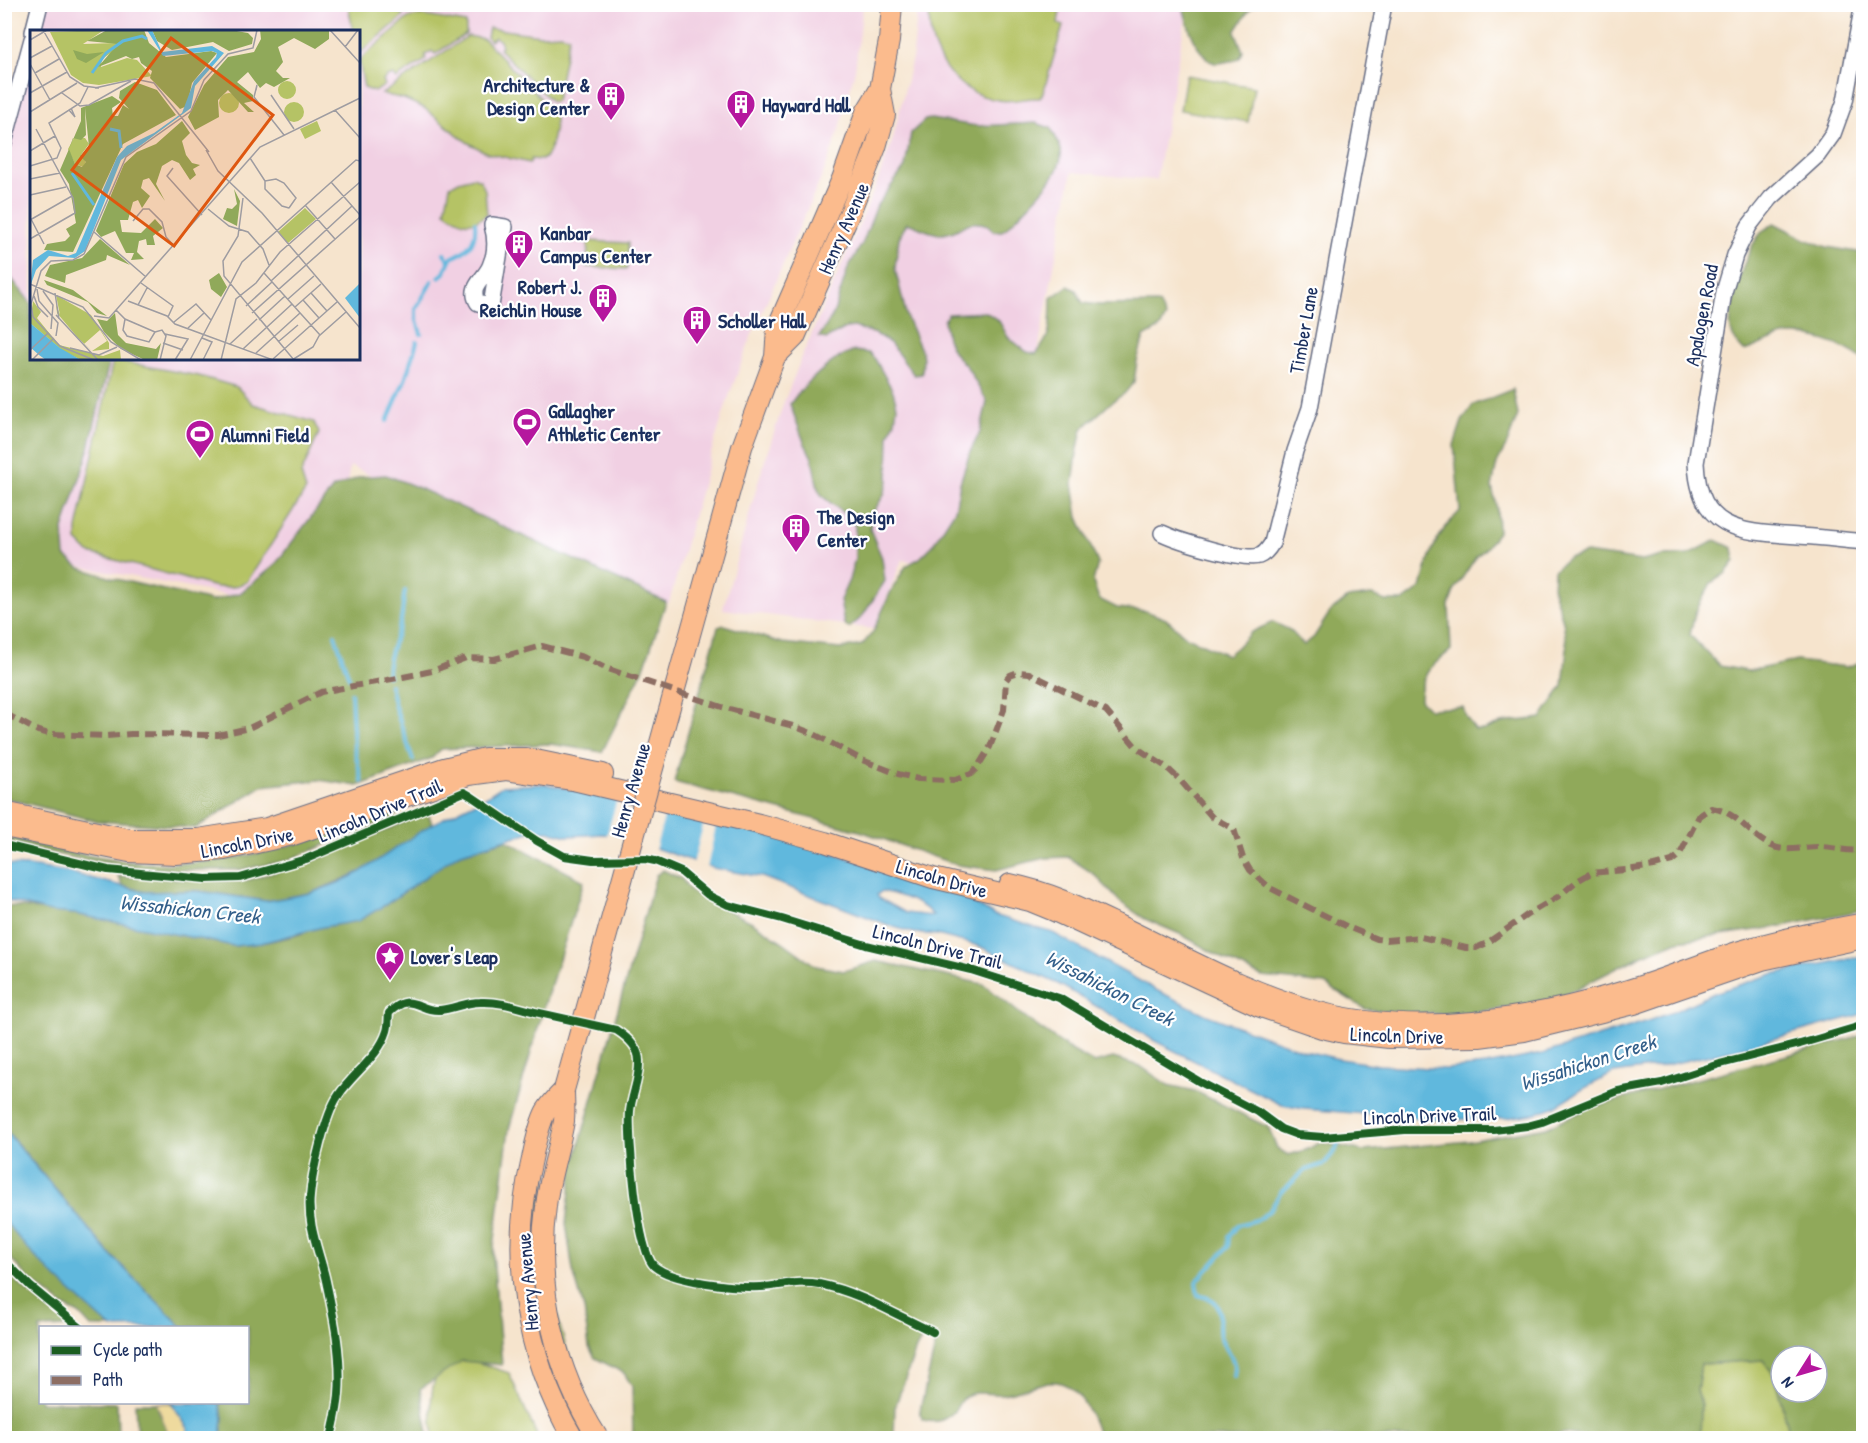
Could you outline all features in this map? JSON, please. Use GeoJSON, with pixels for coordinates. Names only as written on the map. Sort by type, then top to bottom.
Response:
{"type":"FeatureCollection","features":[{"type":"Feature","properties":{"kind":"main road","name":"Henry Avenue"},"geometry":{"type":"LineString","coordinates":[[598,1438],[575,1396],[560,1357],[549,1314],[544,1273],[545,1210],[564,1120],[564,1089],[742,447],[775,357],[795,337],[868,170],[885,115],[880,89],[889,41],[892,4]]}},
{"type":"Feature","properties":{"kind":"main road","name":"Lincoln Drive"},"geometry":{"type":"LineString","coordinates":[[4,812],[130,839],[198,839],[289,822],[464,762],[505,757],[525,758],[576,767],[774,817],[860,842],[949,872],[1037,889],[1059,897],[1270,995],[1314,1011],[1384,1023],[1474,1022],[1520,1017],[1629,990],[1759,946],[1863,923]]}},
{"type":"Feature","properties":{"kind":"main road","name":"Lincoln Drive"},"geometry":{"type":"LineString","coordinates":[[4,826],[129,852],[153,854],[199,852],[248,846],[293,835],[468,775],[506,770],[523,772],[605,788],[759,824],[836,845],[933,878],[1030,901],[1216,988],[1280,1014],[1344,1033],[1389,1038],[1479,1037],[1524,1031],[1634,1004],[1762,960],[1863,938]]}},
{"type":"Feature","properties":{"kind":"main road","name":"Henry Avenue"},"geometry":{"type":"LineString","coordinates":[[564,1089],[546,1112],[534,1151],[523,1210],[522,1263],[528,1317],[536,1352],[555,1404],[573,1438]]}},
{"type":"Feature","properties":{"kind":"street"},"geometry":{"type":"LineString","coordinates":[[34,30],[40,4]]}},
{"type":"Feature","properties":{"kind":"street","name":"Timber Lane"},"geometry":{"type":"LineString","coordinates":[[1162,533],[1228,555],[1239,556],[1260,556],[1272,543],[1295,451],[1310,408],[1384,4]]}},
{"type":"Feature","properties":{"kind":"street","name":"Apalogen Road"},"geometry":{"type":"LineString","coordinates":[[1863,4],[1845,101],[1833,134],[1818,155],[1771,198],[1759,213],[1741,240],[1732,263],[1724,292],[1696,463],[1696,478],[1703,499],[1710,509],[1730,526],[1753,533],[1863,542]]}},
{"type":"Feature","properties":{"kind":"street"},"geometry":{"type":"LineString","coordinates":[[4,143],[30,46]]}},
{"type":"Feature","properties":{"kind":"street"},"geometry":{"type":"LineString","coordinates":[[492,225],[505,227],[492,300],[491,306],[478,303],[474,292],[492,261],[495,243],[492,225]]}},
{"type":"Feature","properties":{"kind":"shaded area"},"geometry":{"type":"Polygon","coordinates":[[[42,5],[863,5],[855,70],[840,128],[823,174],[751,337],[729,396],[669,603],[656,602],[350,466],[334,564],[242,598],[42,559],[5,354],[5,151],[30,49],[30,360],[360,360],[360,30],[35,30],[42,5]]]}},
{"type":"Feature","properties":{"kind":"shaded area"},"geometry":{"type":"Polygon","coordinates":[[[918,5],[1188,5],[1156,180],[1072,172],[996,572],[902,560],[874,629],[723,609],[759,479],[784,402],[874,191],[893,139],[913,54],[918,5]]]}},
{"type":"Feature","properties":{"kind":"green space"},"geometry":{"type":"Polygon","coordinates":[[[348,5],[391,5],[402,11],[403,17],[360,53],[360,30],[353,30],[348,5]]]}},
{"type":"Feature","properties":{"kind":"green space"},"geometry":{"type":"Polygon","coordinates":[[[930,5],[1061,5],[1058,23],[1063,26],[1040,98],[998,100],[967,88],[955,78],[937,53],[932,38],[930,5]]]}},
{"type":"Feature","properties":{"kind":"green space"},"geometry":{"type":"Polygon","coordinates":[[[1183,5],[1255,5],[1249,10],[1235,32],[1243,51],[1240,58],[1235,61],[1218,63],[1209,60],[1193,38],[1183,5]]]}},
{"type":"Feature","properties":{"kind":"green space"},"geometry":{"type":"Polygon","coordinates":[[[420,15],[466,23],[466,34],[435,54],[432,51],[425,55],[426,60],[396,79],[393,75],[387,77],[383,81],[385,85],[375,92],[364,88],[360,59],[408,18],[420,15]]]}},
{"type":"Feature","properties":{"kind":"green space"},"geometry":{"type":"Polygon","coordinates":[[[489,28],[540,35],[569,36],[556,101],[552,102],[499,49],[502,46],[500,41],[495,37],[490,41],[487,37],[489,28]]]}},
{"type":"Feature","properties":{"kind":"green space"},"geometry":{"type":"Polygon","coordinates":[[[468,36],[484,39],[554,112],[553,138],[549,152],[542,160],[531,159],[530,163],[487,153],[467,142],[424,108],[404,99],[382,94],[468,36]]]}},
{"type":"Feature","properties":{"kind":"green space"},"geometry":{"type":"Polygon","coordinates":[[[1186,75],[1254,87],[1248,122],[1180,110],[1186,75]]]}},
{"type":"Feature","properties":{"kind":"green space"},"geometry":{"type":"Polygon","coordinates":[[[925,120],[977,126],[1036,123],[1051,128],[1061,150],[1061,160],[1043,191],[1002,231],[993,231],[988,225],[974,223],[950,233],[939,234],[907,223],[899,238],[895,268],[907,318],[922,352],[922,374],[914,375],[890,343],[876,334],[854,327],[846,328],[826,339],[819,337],[833,315],[848,268],[863,242],[877,205],[905,167],[911,133],[925,120]]]}},
{"type":"Feature","properties":{"kind":"green space"},"geometry":{"type":"Polygon","coordinates":[[[473,177],[480,180],[485,190],[487,214],[476,221],[461,221],[445,211],[450,186],[473,177]]]}},
{"type":"Feature","properties":{"kind":"green space"},"geometry":{"type":"Polygon","coordinates":[[[1774,223],[1827,247],[1863,253],[1863,360],[1837,345],[1803,336],[1779,337],[1744,351],[1736,342],[1731,331],[1731,321],[1739,278],[1757,239],[1774,223]]]}},
{"type":"Feature","properties":{"kind":"green space"},"geometry":{"type":"Polygon","coordinates":[[[588,241],[628,243],[627,269],[587,267],[588,241]]]}},
{"type":"Feature","properties":{"kind":"green space"},"geometry":{"type":"Polygon","coordinates":[[[5,277],[11,278],[30,302],[30,360],[110,360],[87,457],[63,529],[65,556],[80,568],[112,578],[212,601],[240,593],[274,566],[333,488],[360,477],[386,475],[417,487],[666,602],[644,668],[602,752],[550,744],[441,749],[432,758],[358,786],[319,780],[262,786],[196,828],[96,821],[5,798],[5,277]]]}},
{"type":"Feature","properties":{"kind":"green space"},"geometry":{"type":"Polygon","coordinates":[[[1068,286],[1076,290],[1083,303],[1159,304],[1166,317],[1160,328],[1144,337],[1134,382],[1124,394],[1082,429],[1073,484],[1078,517],[1098,563],[1093,582],[1099,599],[1117,608],[1146,611],[1166,619],[1187,637],[1227,655],[1251,632],[1273,622],[1290,630],[1304,645],[1314,637],[1330,612],[1348,598],[1372,595],[1386,601],[1403,601],[1421,588],[1434,546],[1444,529],[1460,511],[1454,445],[1462,421],[1473,405],[1513,389],[1518,415],[1497,463],[1492,487],[1497,509],[1498,532],[1476,557],[1455,589],[1449,605],[1451,650],[1428,671],[1422,683],[1420,700],[1429,709],[1463,707],[1466,717],[1475,730],[1484,730],[1501,723],[1541,718],[1563,686],[1567,648],[1563,621],[1553,590],[1554,570],[1568,558],[1586,553],[1642,561],[1662,556],[1688,555],[1716,540],[1733,548],[1735,561],[1725,574],[1711,583],[1695,613],[1690,635],[1720,666],[1748,671],[1797,661],[1847,667],[1863,661],[1863,910],[1778,927],[1678,941],[1643,955],[1556,999],[1458,1014],[1405,1013],[1365,1009],[1325,984],[1262,977],[1182,935],[1145,919],[1120,902],[1094,874],[1068,857],[1045,858],[996,870],[957,865],[863,832],[674,782],[718,627],[724,625],[782,643],[840,649],[862,645],[873,632],[891,591],[906,566],[920,558],[932,546],[955,510],[960,483],[970,452],[980,432],[987,402],[967,367],[954,353],[947,339],[944,321],[948,314],[986,312],[999,321],[1008,337],[1027,352],[1036,354],[1048,334],[1051,298],[1068,286]]]}},
{"type":"Feature","properties":{"kind":"green space"},"geometry":{"type":"Polygon","coordinates":[[[855,351],[869,353],[875,359],[893,391],[897,406],[895,421],[889,435],[888,481],[884,495],[872,514],[870,529],[882,558],[885,581],[862,617],[849,628],[844,624],[840,600],[855,558],[855,527],[852,520],[822,496],[818,489],[812,458],[790,404],[802,389],[828,365],[855,351]]]}},
{"type":"Feature","properties":{"kind":"green space","name":"Alumni Field"},"geometry":{"type":"Polygon","coordinates":[[[113,360],[199,376],[237,387],[253,404],[314,422],[319,433],[301,474],[306,490],[247,582],[233,587],[216,587],[89,553],[77,541],[77,529],[113,360]]]}},
{"type":"Feature","properties":{"kind":"green space"},"geometry":{"type":"Polygon","coordinates":[[[393,811],[396,816],[286,861],[239,870],[175,870],[121,866],[69,857],[5,841],[5,836],[109,859],[177,864],[240,857],[271,850],[393,811]]]}},
{"type":"Feature","properties":{"kind":"green space"},"geometry":{"type":"Polygon","coordinates":[[[428,812],[432,824],[360,872],[311,893],[266,901],[198,891],[145,892],[123,886],[118,876],[244,881],[312,861],[428,812]]]}},
{"type":"Feature","properties":{"kind":"green space"},"geometry":{"type":"Polygon","coordinates":[[[506,840],[584,881],[546,1000],[509,1129],[493,1255],[502,1365],[462,1361],[420,1389],[429,1438],[221,1438],[223,1417],[219,1404],[249,1404],[249,1326],[181,1326],[108,1252],[5,1129],[4,906],[75,914],[234,946],[261,943],[294,936],[385,905],[458,854],[506,840]]]}},
{"type":"Feature","properties":{"kind":"green space"},"geometry":{"type":"Polygon","coordinates":[[[663,870],[682,879],[691,892],[752,922],[816,966],[844,971],[876,961],[983,984],[1028,1020],[1094,1063],[1113,1058],[1140,1066],[1168,1085],[1195,1091],[1268,1127],[1277,1148],[1288,1155],[1306,1150],[1321,1142],[1364,1151],[1469,1141],[1546,1127],[1592,1107],[1863,1035],[1863,1438],[1791,1438],[1782,1404],[1829,1404],[1829,1344],[1769,1344],[1769,1368],[1763,1360],[1701,1364],[1697,1390],[1701,1405],[1700,1438],[1593,1438],[1562,1433],[1546,1438],[1096,1438],[1098,1435],[1081,1399],[1075,1391],[1058,1382],[1048,1382],[1003,1394],[973,1393],[963,1398],[948,1416],[931,1422],[922,1419],[920,1410],[936,1342],[924,1335],[916,1349],[895,1407],[894,1438],[633,1438],[632,1386],[624,1373],[595,1358],[589,1347],[584,1309],[573,1271],[566,1223],[573,1167],[656,875],[663,870]]]}},
{"type":"Feature","properties":{"kind":"green space"},"geometry":{"type":"Polygon","coordinates":[[[556,1109],[537,1243],[591,1438],[580,1438],[547,1364],[529,1276],[533,1185],[556,1109]]]}},
{"type":"Feature","properties":{"kind":"green space"},"geometry":{"type":"Polygon","coordinates":[[[4,1221],[110,1326],[90,1326],[79,1314],[65,1307],[27,1277],[5,1252],[4,1221]]]}},
{"type":"Feature","properties":{"kind":"green space"},"geometry":{"type":"Polygon","coordinates":[[[4,1271],[68,1326],[39,1326],[39,1404],[117,1404],[118,1438],[5,1438],[4,1271]]]}},
{"type":"Feature","properties":{"kind":"green space"},"geometry":{"type":"Polygon","coordinates":[[[444,1360],[474,1361],[509,1373],[538,1438],[434,1438],[431,1398],[435,1378],[444,1360]]]}},
{"type":"Feature","properties":{"kind":"green space"},"geometry":{"type":"Polygon","coordinates":[[[1763,1360],[1769,1368],[1769,1404],[1782,1404],[1791,1438],[1700,1438],[1701,1405],[1697,1390],[1701,1364],[1763,1360]]]}},
{"type":"Feature","properties":{"kind":"green space"},"geometry":{"type":"Polygon","coordinates":[[[135,1404],[156,1404],[170,1438],[137,1438],[135,1404]]]}},
{"type":"Feature","properties":{"kind":"sand"},"geometry":{"type":"Polygon","coordinates":[[[156,1404],[172,1404],[188,1428],[188,1438],[170,1438],[156,1404]]]}},
{"type":"Feature","properties":{"kind":"water","name":"Wissahickon Creek"},"geometry":{"type":"Polygon","coordinates":[[[544,784],[596,794],[804,844],[954,892],[994,915],[1053,933],[1158,991],[1207,1015],[1305,1051],[1339,1059],[1379,1065],[1446,1069],[1486,1065],[1542,1054],[1642,1023],[1714,993],[1773,974],[1863,956],[1863,1014],[1736,1049],[1658,1067],[1614,1073],[1554,1107],[1533,1114],[1507,1118],[1440,1120],[1304,1109],[1282,1105],[1155,1041],[1062,986],[979,946],[894,927],[762,877],[713,868],[623,837],[603,834],[567,836],[549,831],[533,831],[458,854],[358,921],[323,927],[261,943],[234,946],[75,914],[51,912],[5,900],[5,865],[67,872],[145,892],[198,891],[266,901],[311,893],[360,872],[432,824],[484,798],[502,786],[544,784]],[[882,891],[877,895],[879,898],[906,913],[933,916],[917,903],[882,891]]]}},
{"type":"Feature","properties":{"kind":"water"},"geometry":{"type":"Polygon","coordinates":[[[4,1129],[108,1252],[181,1326],[110,1326],[41,1263],[5,1221],[4,1129]]]}},
{"type":"Feature","properties":{"kind":"water"},"geometry":{"type":"Polygon","coordinates":[[[172,1404],[219,1404],[223,1417],[221,1438],[188,1438],[188,1428],[172,1404]]]}},
{"type":"Feature","properties":{"kind":"pier"},"geometry":{"type":"Polygon","coordinates":[[[618,796],[667,807],[655,850],[623,840],[606,838],[618,796]]]}},
{"type":"Feature","properties":{"kind":"pier"},"geometry":{"type":"Polygon","coordinates":[[[705,818],[717,821],[707,868],[693,864],[705,818]]]}},
{"type":"Feature","properties":{"kind":"waterway"},"geometry":{"type":"LineString","coordinates":[[439,277],[444,273],[451,258],[467,249],[473,240],[475,222]]}},
{"type":"Feature","properties":{"kind":"waterway"},"geometry":{"type":"LineString","coordinates":[[444,253],[449,261]]}},
{"type":"Feature","properties":{"kind":"waterway"},"geometry":{"type":"LineString","coordinates":[[421,334],[416,309],[432,281]]}},
{"type":"Feature","properties":{"kind":"waterway"},"geometry":{"type":"LineString","coordinates":[[387,421],[405,380],[417,342]]}},
{"type":"Feature","properties":{"kind":"waterway"},"geometry":{"type":"LineString","coordinates":[[388,676],[388,662],[401,620],[405,591]]}},
{"type":"Feature","properties":{"kind":"waterway"},"geometry":{"type":"LineString","coordinates":[[335,635],[349,678]]}},
{"type":"Feature","properties":{"kind":"waterway"},"geometry":{"type":"LineString","coordinates":[[390,685],[413,760]]}},
{"type":"Feature","properties":{"kind":"waterway"},"geometry":{"type":"LineString","coordinates":[[351,693],[354,747],[362,782]]}},
{"type":"Feature","properties":{"kind":"waterway"},"geometry":{"type":"LineString","coordinates":[[1234,1376],[1233,1360],[1220,1336],[1218,1307],[1212,1300],[1198,1295],[1196,1282],[1228,1247],[1229,1237],[1238,1225],[1259,1219],[1270,1210],[1280,1193],[1306,1170],[1324,1164],[1336,1150],[1338,1143]]}},
{"type":"Feature","properties":{"kind":"marked path"},"geometry":{"type":"LineString","coordinates":[[4,713],[38,731],[50,734],[218,735],[249,728],[321,692],[432,671],[466,658],[494,659],[542,646],[583,657],[605,668],[722,707],[793,726],[814,734],[862,760],[898,774],[918,779],[955,780],[971,774],[990,747],[1004,710],[1006,680],[1010,675],[1018,672],[1029,673],[1106,711],[1137,748],[1166,767],[1212,817],[1234,829],[1243,858],[1250,870],[1270,888],[1377,939],[1421,937],[1466,948],[1476,948],[1487,943],[1591,873],[1654,866],[1672,861],[1680,854],[1699,816],[1711,808],[1729,814],[1763,841],[1778,848],[1822,847],[1864,850]]}},
{"type":"Feature","properties":{"kind":"marked path"},"geometry":{"type":"LineString","coordinates":[[4,1433],[7,1438]]}},
{"type":"Feature","properties":{"kind":"cycle path","name":"Lincoln Drive Trail"},"geometry":{"type":"LineString","coordinates":[[4,845],[108,870],[206,879],[240,878],[306,859],[464,792],[537,841],[564,856],[593,860],[645,859],[655,861],[681,872],[708,895],[728,905],[866,945],[971,970],[1059,998],[1200,1082],[1258,1112],[1281,1129],[1297,1135],[1323,1137],[1405,1130],[1494,1130],[1527,1126],[1618,1091],[1662,1083],[1720,1064],[1864,1025]]}},
{"type":"Feature","properties":{"kind":"cycle path"},"geometry":{"type":"LineString","coordinates":[[331,1438],[339,1394],[338,1351],[329,1295],[310,1218],[311,1186],[316,1159],[333,1105],[344,1088],[378,1049],[387,1031],[389,1013],[397,1006],[409,1002],[432,1010],[475,1002],[501,1003],[616,1030],[628,1039],[635,1047],[639,1061],[630,1111],[632,1167],[638,1217],[648,1256],[654,1266],[663,1272],[689,1280],[737,1286],[819,1284],[863,1298],[933,1332]]}},
{"type":"Feature","properties":{"kind":"cycle path"},"geometry":{"type":"LineString","coordinates":[[4,1260],[30,1286],[79,1326]]}},
{"type":"Feature","properties":{"kind":"place","name":"Architecture & Design Center"},"geometry":{"type":"Point","coordinates":[611,122]}},
{"type":"Feature","properties":{"kind":"place","name":"Hayward Hall"},"geometry":{"type":"Point","coordinates":[741,130]}},
{"type":"Feature","properties":{"kind":"place","name":"Kanbar Campus Center"},"geometry":{"type":"Point","coordinates":[519,270]}},
{"type":"Feature","properties":{"kind":"place","name":"Robert J. Reichlin House"},"geometry":{"type":"Point","coordinates":[603,324]}},
{"type":"Feature","properties":{"kind":"place","name":"Scholler Hall"},"geometry":{"type":"Point","coordinates":[697,346]}},
{"type":"Feature","properties":{"kind":"place","name":"Gallagher Athletic Center"},"geometry":{"type":"Point","coordinates":[527,448]}},
{"type":"Feature","properties":{"kind":"place","name":"Alumni Field"},"geometry":{"type":"Point","coordinates":[200,460]}},
{"type":"Feature","properties":{"kind":"place","name":"The Design Center"},"geometry":{"type":"Point","coordinates":[796,554]}},
{"type":"Feature","properties":{"kind":"place","name":"Lover's Leap"},"geometry":{"type":"Point","coordinates":[390,982]}}]}
